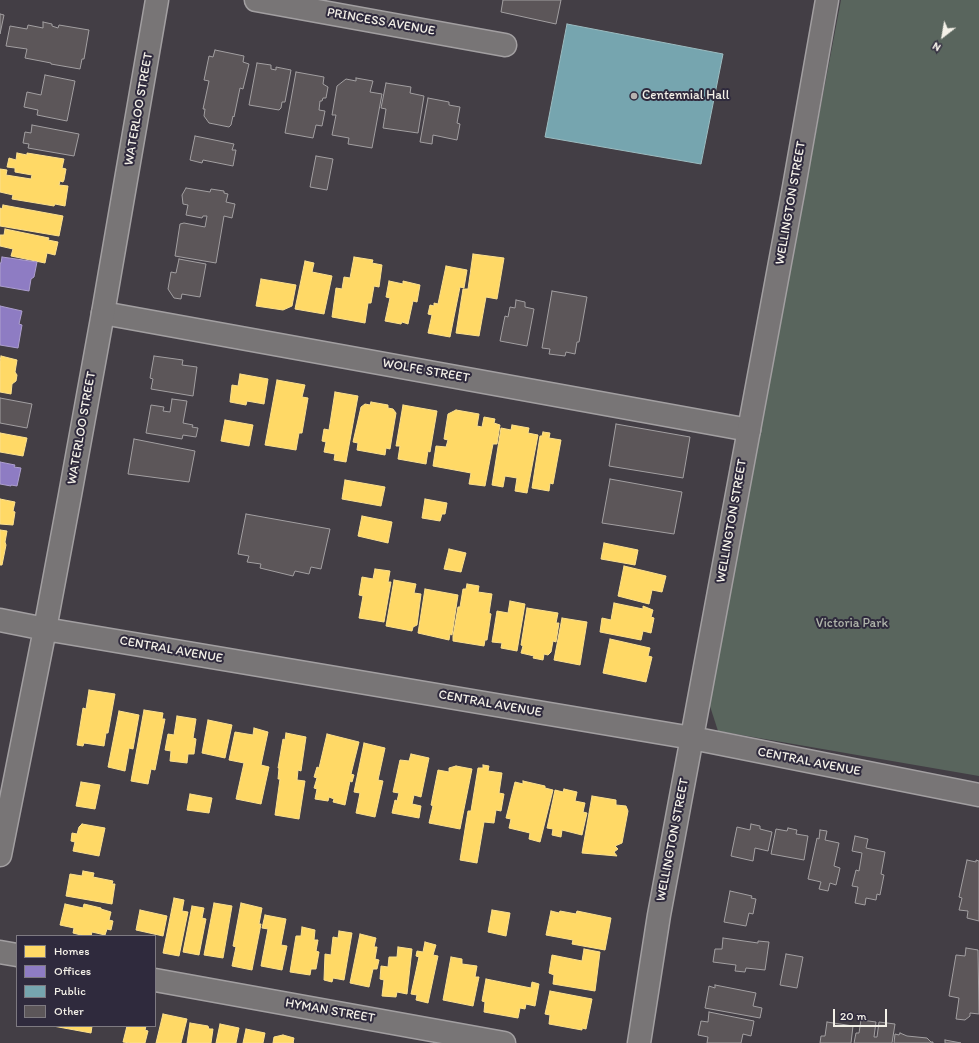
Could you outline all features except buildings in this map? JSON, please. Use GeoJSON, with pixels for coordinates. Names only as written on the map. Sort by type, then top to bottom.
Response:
{"type":"FeatureCollection","features":[{"type":"Feature","properties":{"kind":"street","name":"WATERLOO STREET"},"geometry":{"type":"LineString","coordinates":[[0,855],[45,629],[103,313],[158,0]]}},
{"type":"Feature","properties":{"kind":"street","name":"PRINCESS AVENUE"},"geometry":{"type":"LineString","coordinates":[[256,0],[505,45]]}},
{"type":"Feature","properties":{"kind":"street","name":"WELLINGTON STREET"},"geometry":{"type":"LineString","coordinates":[[639,1043],[659,915],[827,0]]}},
{"type":"Feature","properties":{"kind":"street","name":"WOLFE STREET"},"geometry":{"type":"LineString","coordinates":[[103,313],[749,430]]}},
{"type":"Feature","properties":{"kind":"street","name":"CENTRAL AVENUE"},"geometry":{"type":"LineString","coordinates":[[0,620],[45,629],[320,674],[692,738],[979,795]]}},
{"type":"Feature","properties":{"kind":"street"},"geometry":{"type":"LineString","coordinates":[[0,952],[16,955]]}},
{"type":"Feature","properties":{"kind":"street","name":"HYMAN STREET"},"geometry":{"type":"LineString","coordinates":[[156,980],[504,1043]]}},
{"type":"Feature","properties":{"kind":"green space","name":"Victoria Park"},"geometry":{"type":"Polygon","coordinates":[[[841,0],[979,0],[979,776],[718,731],[708,700],[841,0]]]}},
{"type":"Feature","properties":{"kind":"place","name":"Centennial Hall"},"geometry":{"type":"Point","coordinates":[634,96]}}]}
